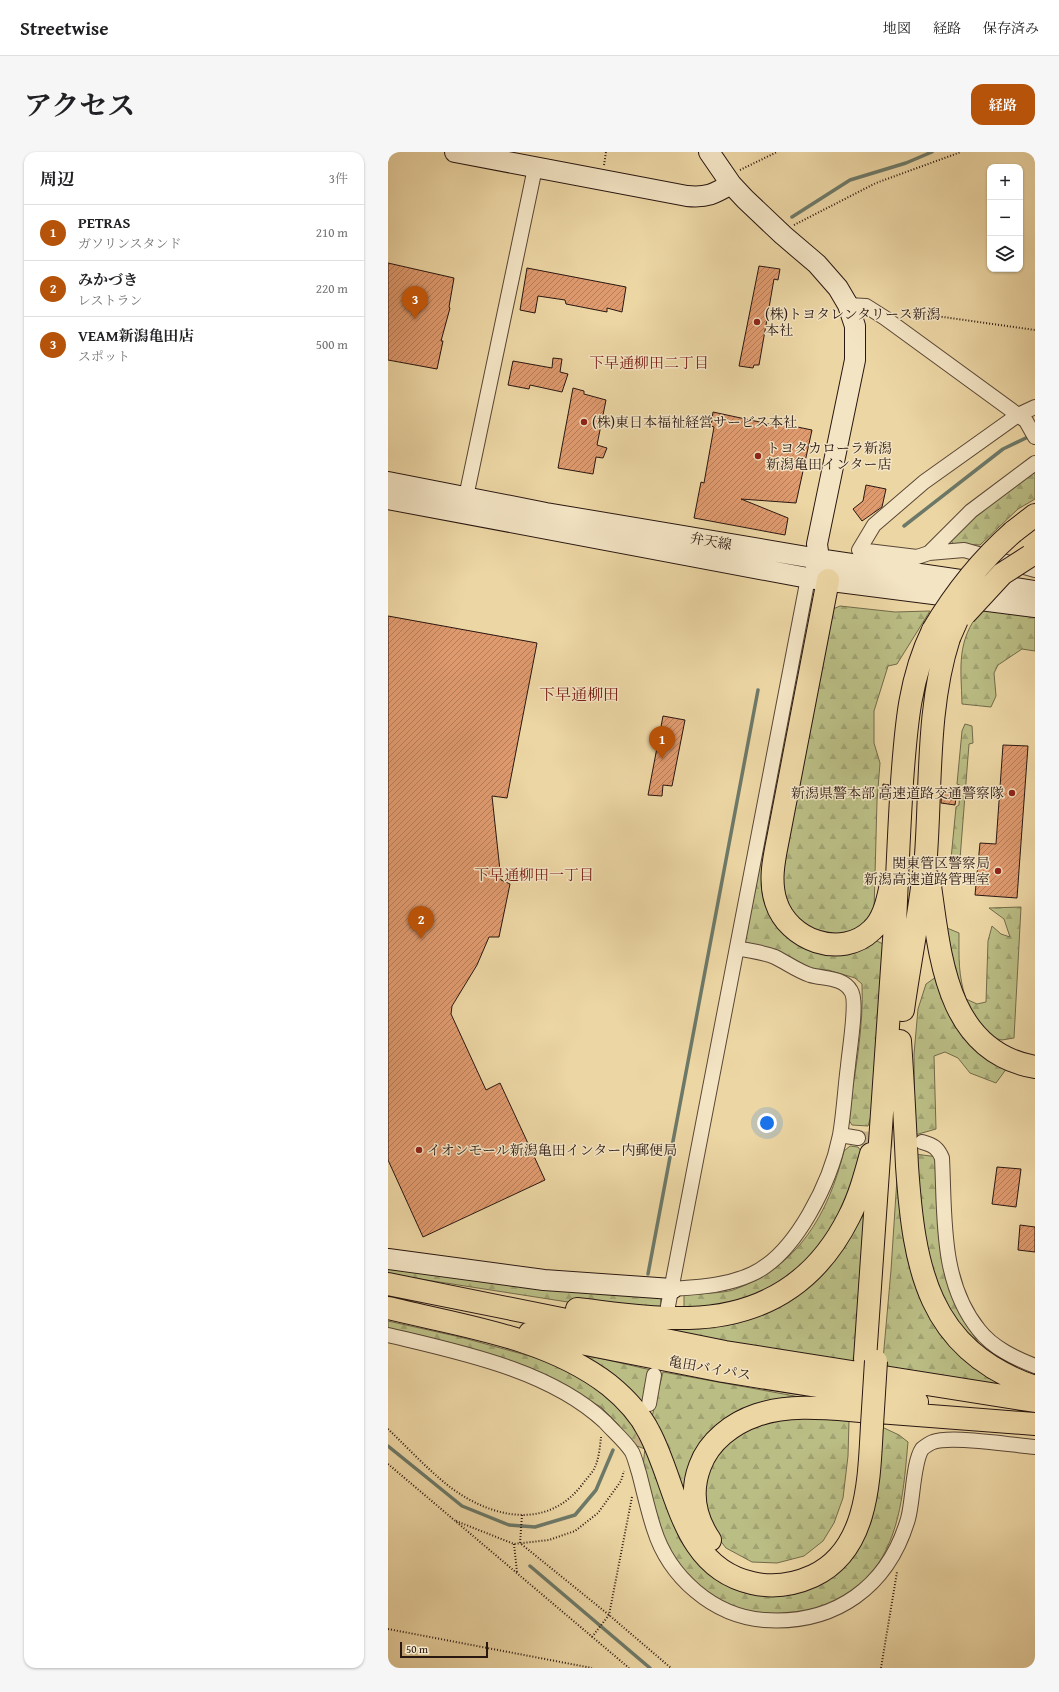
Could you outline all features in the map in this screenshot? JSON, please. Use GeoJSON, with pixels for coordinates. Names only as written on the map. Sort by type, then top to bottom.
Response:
{"type":"FeatureCollection","features":[{"type":"Feature","properties":{"kind":"highway"},"geometry":{"type":"LineString","coordinates":[[1035,516],[1028,548],[987,589],[962,618],[941,634],[922,652],[911,694],[905,739],[897,855],[895,925],[885,1079],[870,1360],[866,1425],[856,1486],[848,1517],[835,1542],[815,1560],[804,1566],[779,1572],[754,1570],[731,1560],[711,1542],[696,1510],[695,1485],[698,1472],[709,1448],[719,1437],[731,1428],[757,1415],[790,1409],[823,1409],[1035,1424]]}},
{"type":"Feature","properties":{"kind":"highway"},"geometry":{"type":"LineString","coordinates":[[870,1360],[900,1041],[907,980],[926,856],[941,634],[956,593],[975,568],[1028,548]]}},
{"type":"Feature","properties":{"kind":"highway"},"geometry":{"type":"LineString","coordinates":[[818,579],[774,857],[773,890],[781,914],[788,924],[816,942],[836,945],[857,940],[873,929],[884,911],[897,855]]}},
{"type":"Feature","properties":{"kind":"highway"},"geometry":{"type":"LineString","coordinates":[[926,856],[944,971],[958,1011],[976,1035],[988,1046],[1017,1063],[1035,1068]]}},
{"type":"Feature","properties":{"kind":"highway"},"geometry":{"type":"LineString","coordinates":[[900,1041],[910,1211],[918,1261],[929,1293],[945,1323],[966,1348],[996,1370],[1035,1387]]}},
{"type":"Feature","properties":{"kind":"highway"},"geometry":{"type":"LineString","coordinates":[[422,1291],[595,1311],[687,1318],[727,1314],[762,1303],[778,1296],[806,1276],[829,1250],[849,1217],[872,1153],[885,1079]]}},
{"type":"Feature","properties":{"kind":"highway","name":"亀田バイパス"},"geometry":{"type":"LineString","coordinates":[[388,1284],[725,1352],[888,1379],[1035,1401]]}},
{"type":"Feature","properties":{"kind":"highway","name":"亀田バイパス"},"geometry":{"type":"LineString","coordinates":[[388,1302],[526,1332],[723,1371],[1035,1421]]}},
{"type":"Feature","properties":{"kind":"highway"},"geometry":{"type":"LineString","coordinates":[[388,1308],[491,1332],[523,1342],[577,1364],[610,1386],[625,1399],[648,1430],[658,1449],[686,1526],[700,1550],[720,1569],[746,1582],[774,1586],[795,1582],[815,1575],[838,1556],[849,1543],[862,1512],[870,1468],[866,1425]]}},
{"type":"Feature","properties":{"kind":"street"},"geometry":{"type":"LineString","coordinates":[[455,152],[702,198],[711,195],[731,184]]}},
{"type":"Feature","properties":{"kind":"street"},"geometry":{"type":"LineString","coordinates":[[670,1297],[737,948],[818,579],[819,559],[817,544],[855,360],[855,326],[848,305],[838,288],[817,264],[783,235],[731,184],[709,152]]}},
{"type":"Feature","properties":{"kind":"street"},"geometry":{"type":"LineString","coordinates":[[466,497],[535,168]]}},
{"type":"Feature","properties":{"kind":"street"},"geometry":{"type":"LineString","coordinates":[[848,305],[866,306],[885,318],[1022,418],[1035,437]]}},
{"type":"Feature","properties":{"kind":"street"},"geometry":{"type":"LineString","coordinates":[[1028,548],[964,550],[929,553],[917,557],[859,550],[874,525],[924,482],[1022,418],[1035,406]]}},
{"type":"Feature","properties":{"kind":"street"},"geometry":{"type":"LineString","coordinates":[[929,553],[971,511],[1035,463]]}},
{"type":"Feature","properties":{"kind":"street","name":"弁天線"},"geometry":{"type":"LineString","coordinates":[[388,482],[554,514],[819,559],[1035,591]]}},
{"type":"Feature","properties":{"kind":"street","name":"弁天線"},"geometry":{"type":"LineString","coordinates":[[388,500],[818,579],[1035,607]]}},
{"type":"Feature","properties":{"kind":"street"},"geometry":{"type":"LineString","coordinates":[[388,1259],[670,1297],[706,1286],[731,1282],[753,1274],[772,1261],[788,1246],[802,1226],[815,1203],[826,1177],[840,1135],[854,1004],[852,992],[846,984],[836,980],[811,975],[773,956],[737,948]]}},
{"type":"Feature","properties":{"kind":"street"},"geometry":{"type":"LineString","coordinates":[[840,1135],[858,1138]]}},
{"type":"Feature","properties":{"kind":"street"},"geometry":{"type":"LineString","coordinates":[[922,1142],[932,1145],[939,1150],[942,1158],[949,1265],[968,1313],[980,1331],[995,1345],[1013,1357],[1035,1366]]}},
{"type":"Feature","properties":{"kind":"street"},"geometry":{"type":"LineString","coordinates":[[388,1335],[479,1357],[538,1380],[580,1402],[636,1449],[637,1468],[655,1531],[664,1553],[690,1587],[725,1610],[744,1617],[763,1620],[805,1619],[825,1614],[847,1603],[865,1590],[880,1574],[901,1538],[908,1519],[918,1460],[922,1449],[932,1442],[944,1440],[1035,1447]]}},
{"type":"Feature","properties":{"kind":"street"},"geometry":{"type":"LineString","coordinates":[[649,1404],[654,1374]]}},
{"type":"Feature","properties":{"kind":"path"},"geometry":{"type":"LineString","coordinates":[[731,184],[739,171],[777,152]]}},
{"type":"Feature","properties":{"kind":"path"},"geometry":{"type":"LineString","coordinates":[[783,235],[793,226],[876,183],[961,152]]}},
{"type":"Feature","properties":{"kind":"path"},"geometry":{"type":"LineString","coordinates":[[885,318],[915,313],[1035,330]]}},
{"type":"Feature","properties":{"kind":"path"},"geometry":{"type":"LineString","coordinates":[[388,1429],[451,1487],[486,1508],[522,1515],[537,1515],[556,1509],[575,1495],[596,1466],[604,1422]]}},
{"type":"Feature","properties":{"kind":"path"},"geometry":{"type":"LineString","coordinates":[[454,1520],[514,1544],[549,1540],[575,1531],[598,1513],[621,1481],[636,1449]]}},
{"type":"Feature","properties":{"kind":"path"},"geometry":{"type":"LineString","coordinates":[[388,1464],[629,1668]]}},
{"type":"Feature","properties":{"kind":"path"},"geometry":{"type":"LineString","coordinates":[[592,1637],[609,1615],[637,1468]]}},
{"type":"Feature","properties":{"kind":"path"},"geometry":{"type":"LineString","coordinates":[[520,1543],[522,1515]]}},
{"type":"Feature","properties":{"kind":"path"},"geometry":{"type":"LineString","coordinates":[[520,1543],[609,1615],[670,1668]]}},
{"type":"Feature","properties":{"kind":"path"},"geometry":{"type":"LineString","coordinates":[[514,1544],[517,1572]]}},
{"type":"Feature","properties":{"kind":"path"},"geometry":{"type":"LineString","coordinates":[[881,1668],[896,1587],[897,1570],[890,1559]]}},
{"type":"Feature","properties":{"kind":"path"},"geometry":{"type":"LineString","coordinates":[[388,1629],[592,1668]]}},
{"type":"Feature","properties":{"kind":"green space"},"geometry":{"type":"Polygon","coordinates":[[[1035,470],[1035,499],[1018,509],[980,545],[953,544],[950,538],[957,529],[1035,470]]]}},
{"type":"Feature","properties":{"kind":"green space"},"geometry":{"type":"Polygon","coordinates":[[[811,599],[817,601],[765,875],[785,931],[875,940],[883,944],[871,1116],[868,1126],[852,1125],[847,1117],[853,1086],[862,1016],[862,984],[855,978],[828,970],[812,969],[779,951],[745,942],[811,599]]]}},
{"type":"Feature","properties":{"kind":"green space"},"geometry":{"type":"Polygon","coordinates":[[[840,606],[895,612],[930,611],[897,664],[888,666],[874,711],[874,743],[880,763],[877,801],[874,911],[865,924],[848,933],[826,935],[799,922],[788,907],[782,885],[782,856],[833,609],[840,606]]]}},
{"type":"Feature","properties":{"kind":"green space"},"geometry":{"type":"Polygon","coordinates":[[[981,610],[1035,615],[1035,651],[1022,649],[998,665],[994,673],[996,696],[991,707],[962,704],[961,666],[964,644],[967,633],[981,610]]]}},
{"type":"Feature","properties":{"kind":"green space"},"geometry":{"type":"Polygon","coordinates":[[[965,724],[972,726],[973,743],[969,744],[960,859],[951,859],[956,807],[959,805],[960,785],[957,784],[962,731],[965,724]]]}},
{"type":"Feature","properties":{"kind":"green space"},"geometry":{"type":"Polygon","coordinates":[[[1021,907],[1014,1038],[1002,1040],[989,1037],[974,1021],[955,983],[947,928],[959,933],[960,974],[966,999],[977,1004],[986,1002],[988,941],[992,926],[1001,934],[1010,937],[1004,919],[989,908],[1021,907]]]}},
{"type":"Feature","properties":{"kind":"green space"},"geometry":{"type":"Polygon","coordinates":[[[936,977],[949,1014],[961,1034],[989,1057],[1007,1068],[996,1083],[970,1073],[958,1058],[945,1052],[934,1056],[936,1129],[915,1135],[914,1054],[918,1009],[926,984],[936,977]]]}},
{"type":"Feature","properties":{"kind":"green space"},"geometry":{"type":"Polygon","coordinates":[[[850,1146],[858,1147],[861,1151],[850,1196],[826,1241],[779,1289],[713,1308],[684,1308],[684,1295],[717,1293],[733,1290],[756,1280],[776,1268],[792,1253],[807,1236],[819,1217],[829,1196],[844,1151],[850,1146]]]}},
{"type":"Feature","properties":{"kind":"green space"},"geometry":{"type":"Polygon","coordinates":[[[915,1154],[938,1157],[965,1322],[981,1347],[950,1318],[924,1255],[915,1154]]]}},
{"type":"Feature","properties":{"kind":"green space"},"geometry":{"type":"Polygon","coordinates":[[[898,1163],[928,1307],[1014,1389],[882,1371],[891,1270],[898,1163]]]}},
{"type":"Feature","properties":{"kind":"green space"},"geometry":{"type":"Polygon","coordinates":[[[867,1203],[854,1367],[630,1325],[766,1310],[867,1203]]]}},
{"type":"Feature","properties":{"kind":"green space"},"geometry":{"type":"Polygon","coordinates":[[[388,1265],[661,1296],[660,1310],[587,1305],[388,1274],[388,1265]]]}},
{"type":"Feature","properties":{"kind":"green space"},"geometry":{"type":"Polygon","coordinates":[[[388,1321],[460,1337],[537,1358],[593,1382],[636,1423],[680,1540],[705,1569],[725,1585],[749,1594],[774,1594],[810,1588],[824,1583],[844,1567],[863,1540],[873,1513],[878,1485],[882,1427],[899,1435],[908,1442],[900,1510],[890,1542],[867,1579],[844,1597],[826,1605],[789,1615],[769,1615],[750,1612],[731,1606],[713,1597],[697,1586],[683,1572],[672,1556],[661,1531],[646,1479],[644,1470],[645,1449],[629,1443],[619,1425],[601,1407],[569,1389],[388,1330],[388,1321]]]}},
{"type":"Feature","properties":{"kind":"green space"},"geometry":{"type":"Polygon","coordinates":[[[573,1352],[651,1370],[644,1416],[573,1352]]]}},
{"type":"Feature","properties":{"kind":"green space"},"geometry":{"type":"Polygon","coordinates":[[[663,1372],[822,1401],[729,1422],[688,1508],[651,1421],[663,1372]]]}},
{"type":"Feature","properties":{"kind":"green space"},"geometry":{"type":"Polygon","coordinates":[[[800,1417],[849,1421],[848,1456],[843,1498],[834,1523],[823,1541],[804,1556],[777,1563],[752,1562],[726,1548],[712,1530],[702,1482],[712,1458],[742,1432],[778,1420],[800,1417]]]}},
{"type":"Feature","properties":{"kind":"building"},"geometry":{"type":"Polygon","coordinates":[[[388,263],[454,278],[450,308],[441,341],[443,341],[437,369],[388,360],[388,263]]]}},
{"type":"Feature","properties":{"kind":"building","name":"(株)トヨタレンタリース新潟 本社"},"geometry":{"type":"Polygon","coordinates":[[[759,266],[780,269],[778,280],[774,279],[759,365],[754,365],[753,368],[739,366],[759,266]]]}},
{"type":"Feature","properties":{"kind":"building"},"geometry":{"type":"Polygon","coordinates":[[[527,268],[626,287],[622,312],[607,308],[607,312],[566,304],[565,300],[538,296],[535,313],[520,310],[527,268]]]}},
{"type":"Feature","properties":{"kind":"building"},"geometry":{"type":"Polygon","coordinates":[[[553,358],[562,359],[560,372],[568,374],[562,392],[530,385],[529,389],[508,385],[513,361],[552,368],[553,358]]]}},
{"type":"Feature","properties":{"kind":"building","name":"(株)東日本福祉経営サービス本社"},"geometry":{"type":"Polygon","coordinates":[[[573,388],[584,391],[584,394],[606,400],[597,445],[607,448],[603,458],[596,457],[593,474],[558,468],[573,388]]]}},
{"type":"Feature","properties":{"kind":"building","name":"トヨタカローラ新潟 新潟亀田インター店"},"geometry":{"type":"Polygon","coordinates":[[[713,412],[778,426],[778,423],[812,430],[796,503],[741,499],[788,518],[785,535],[694,518],[701,482],[704,483],[714,427],[711,426],[713,412]]]}},
{"type":"Feature","properties":{"kind":"building"},"geometry":{"type":"Polygon","coordinates":[[[866,485],[886,489],[882,507],[862,521],[853,509],[863,501],[866,485]]]}},
{"type":"Feature","properties":{"kind":"building"},"geometry":{"type":"Polygon","coordinates":[[[388,616],[537,643],[507,798],[492,796],[501,880],[510,884],[499,937],[489,937],[477,965],[452,1006],[451,1014],[486,1090],[500,1083],[545,1180],[423,1237],[388,1160],[388,616]]]}},
{"type":"Feature","properties":{"kind":"building"},"geometry":{"type":"Polygon","coordinates":[[[663,716],[685,720],[672,786],[663,785],[662,796],[648,795],[663,716]]]}},
{"type":"Feature","properties":{"kind":"building"},"geometry":{"type":"Polygon","coordinates":[[[1003,745],[1028,746],[1017,898],[975,895],[980,843],[996,844],[1003,745]]]}},
{"type":"Feature","properties":{"kind":"building"},"geometry":{"type":"Polygon","coordinates":[[[883,784],[889,785],[888,799],[882,799],[883,784]]]}},
{"type":"Feature","properties":{"kind":"building"},"geometry":{"type":"Polygon","coordinates":[[[942,789],[957,790],[955,805],[941,803],[942,789]]]}},
{"type":"Feature","properties":{"kind":"building"},"geometry":{"type":"Polygon","coordinates":[[[997,1167],[1021,1169],[1016,1207],[992,1204],[997,1167]]]}},
{"type":"Feature","properties":{"kind":"building"},"geometry":{"type":"Polygon","coordinates":[[[1020,1225],[1035,1227],[1035,1252],[1018,1250],[1020,1225]]]}},
{"type":"Feature","properties":{"kind":"waterway"},"geometry":{"type":"LineString","coordinates":[[792,217],[850,180],[906,163],[932,152]]}},
{"type":"Feature","properties":{"kind":"waterway"},"geometry":{"type":"LineString","coordinates":[[904,526],[1003,449],[1030,436]]}},
{"type":"Feature","properties":{"kind":"waterway"},"geometry":{"type":"LineString","coordinates":[[648,1274],[758,690]]}},
{"type":"Feature","properties":{"kind":"waterway"},"geometry":{"type":"LineString","coordinates":[[388,1446],[462,1506],[509,1525],[535,1527],[575,1515],[596,1490],[613,1450]]}},
{"type":"Feature","properties":{"kind":"waterway"},"geometry":{"type":"LineString","coordinates":[[530,1566],[650,1668]]}},
{"type":"Feature","properties":{"kind":"tunnel"},"geometry":{"type":"LineString","coordinates":[[858,1138],[913,1142]]}},
{"type":"Feature","properties":{"kind":"tunnel"},"geometry":{"type":"LineString","coordinates":[[641,1446],[645,1424]]}},
{"type":"Feature","properties":{"kind":"place","name":"VEAM新潟亀田店"},"geometry":{"type":"Point","coordinates":[415,319]}},
{"type":"Feature","properties":{"kind":"place","name":"(株)トヨタレンタリース新潟 本社"},"geometry":{"type":"Point","coordinates":[757,322]}},
{"type":"Feature","properties":{"kind":"place","name":"(株)東日本福祉経営サービス本社"},"geometry":{"type":"Point","coordinates":[584,422]}},
{"type":"Feature","properties":{"kind":"place","name":"トヨタカローラ新潟 新潟亀田インター店"},"geometry":{"type":"Point","coordinates":[758,456]}},
{"type":"Feature","properties":{"kind":"place","name":"PETRAS"},"geometry":{"type":"Point","coordinates":[662,759]}},
{"type":"Feature","properties":{"kind":"place","name":"新潟県警本部 高速道路交通警察隊"},"geometry":{"type":"Point","coordinates":[1012,793]}},
{"type":"Feature","properties":{"kind":"place","name":"関東管区警察局 新潟高速道路管理室"},"geometry":{"type":"Point","coordinates":[998,871]}},
{"type":"Feature","properties":{"kind":"place","name":"みかづき"},"geometry":{"type":"Point","coordinates":[421,939]}},
{"type":"Feature","properties":{"kind":"place","name":"イオンモール新潟亀田インター内郵便局"},"geometry":{"type":"Point","coordinates":[419,1150]}},
{"type":"Feature","properties":{"kind":"district","name":"下早通柳田二丁目"},"geometry":{"type":"Point","coordinates":[649,362]}},
{"type":"Feature","properties":{"kind":"district","name":"下早通柳田"},"geometry":{"type":"Point","coordinates":[579,694]}},
{"type":"Feature","properties":{"kind":"district","name":"下早通柳田一丁目"},"geometry":{"type":"Point","coordinates":[534,874]}}]}
